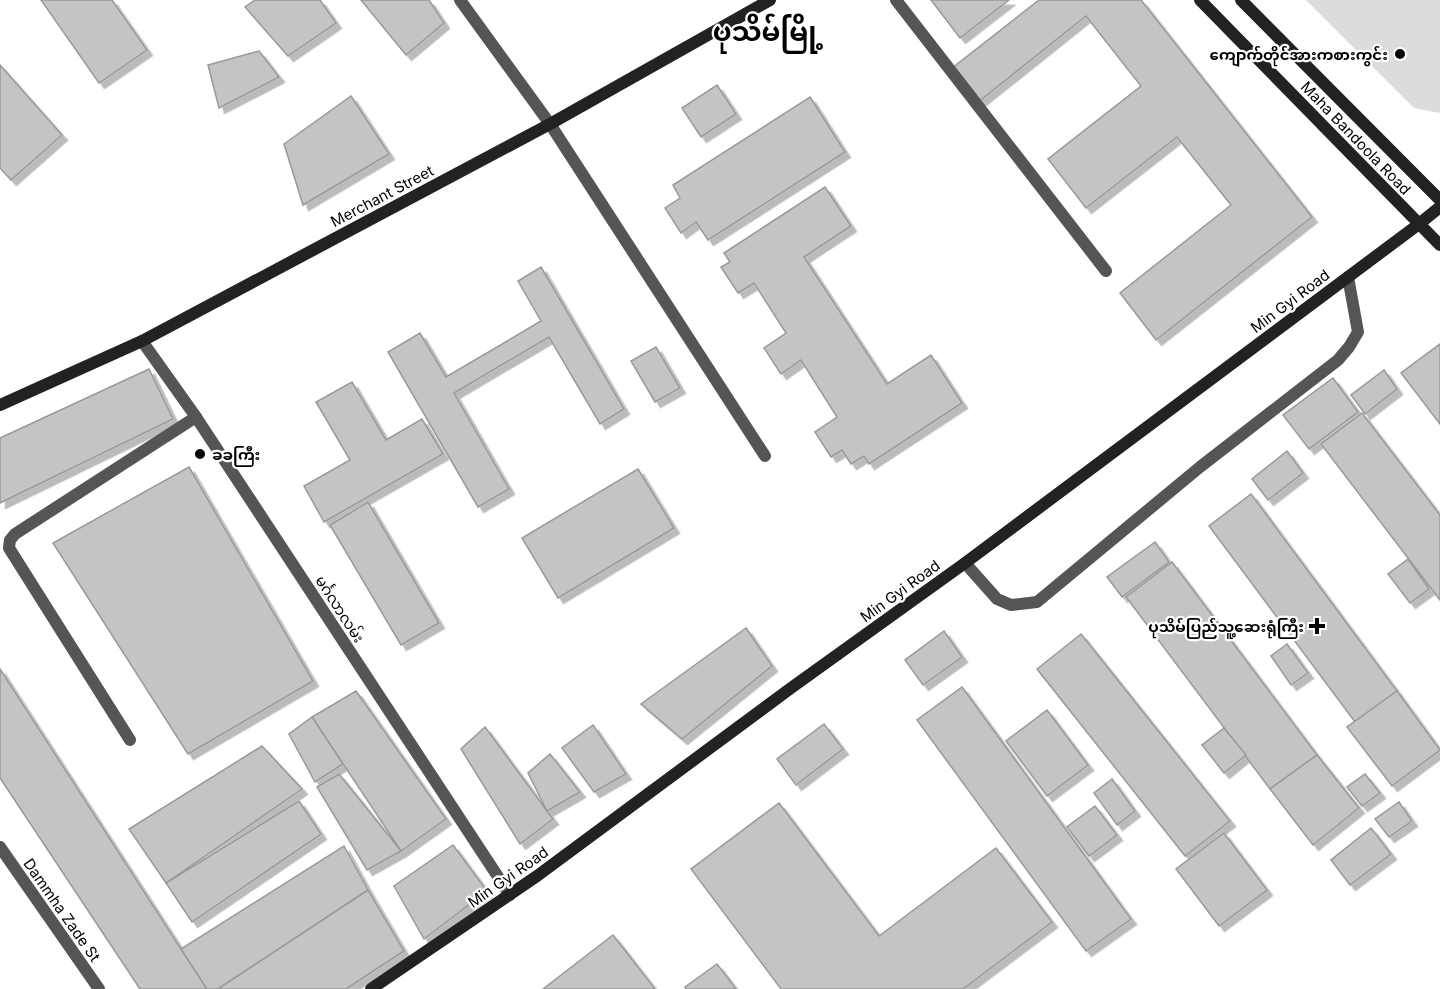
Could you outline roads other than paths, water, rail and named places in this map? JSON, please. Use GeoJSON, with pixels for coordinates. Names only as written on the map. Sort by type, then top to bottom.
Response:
{"type":"FeatureCollection","features":[{"type":"Feature","properties":{"kind":"main road","name":"Merchant Street"},"geometry":{"type":"LineString","coordinates":[[0,405],[141,341],[550,124],[770,0]]}},
{"type":"Feature","properties":{"kind":"main road","name":"Maha Bandoola Road"},"geometry":{"type":"LineString","coordinates":[[1200,0],[1440,245]]}},
{"type":"Feature","properties":{"kind":"main road","name":"Maha Bandoola Road"},"geometry":{"type":"LineString","coordinates":[[1241,0],[1440,200]]}},
{"type":"Feature","properties":{"kind":"main road","name":"Min Gyi Road"},"geometry":{"type":"LineString","coordinates":[[371,989],[537,876],[965,563],[1440,207]]}},
{"type":"Feature","properties":{"kind":"street"},"geometry":{"type":"LineString","coordinates":[[460,0],[550,124],[765,456]]}},
{"type":"Feature","properties":{"kind":"street"},"geometry":{"type":"LineString","coordinates":[[896,0],[1106,271]]}},
{"type":"Feature","properties":{"kind":"street"},"geometry":{"type":"LineString","coordinates":[[965,563],[997,599],[1011,606],[1037,602],[1200,467],[1338,360],[1358,332],[1348,277]]}},
{"type":"Feature","properties":{"kind":"street","name":"မင်္ဂလာလမ်း"},"geometry":{"type":"LineString","coordinates":[[141,341],[196,417],[510,895]]}},
{"type":"Feature","properties":{"kind":"street"},"geometry":{"type":"LineString","coordinates":[[130,740],[9,548],[10,540],[15,534],[196,417]]}},
{"type":"Feature","properties":{"kind":"street","name":"Dammha Zade St"},"geometry":{"type":"LineString","coordinates":[[0,847],[99,989]]}},
{"type":"Feature","properties":{"kind":"place","name":"ကျောက်တိုင်အားကစားကွင်း"},"geometry":{"type":"Point","coordinates":[1400,54]}},
{"type":"Feature","properties":{"kind":"place","name":"ခခကြီး"},"geometry":{"type":"Point","coordinates":[200,454]}},
{"type":"Feature","properties":{"kind":"place","name":"ပုသိမ်ပြည်သူ့ဆေးရုံကြီး"},"geometry":{"type":"Point","coordinates":[1317,626]}},
{"type":"Feature","properties":{"kind":"district","name":"ပုသိမ်မြို့"},"geometry":{"type":"Point","coordinates":[768,31]}}]}
